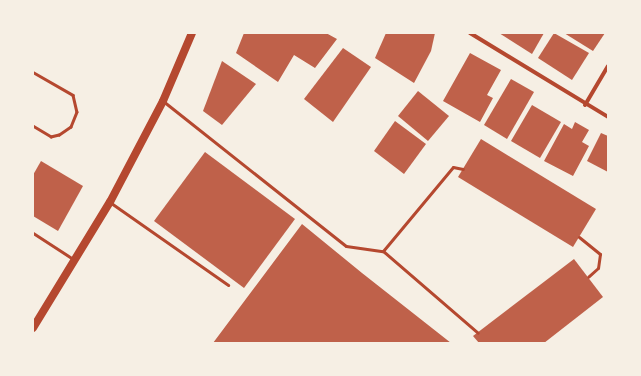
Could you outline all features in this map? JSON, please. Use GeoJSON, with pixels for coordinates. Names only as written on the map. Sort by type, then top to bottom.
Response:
{"type":"FeatureCollection","features":[{"type":"Feature","properties":{"kind":"main road"},"geometry":{"type":"LineString","coordinates":[[33,328],[110,202],[163,102],[192,33]]}},
{"type":"Feature","properties":{"kind":"street"},"geometry":{"type":"LineString","coordinates":[[470,33],[585,105],[608,117]]}},
{"type":"Feature","properties":{"kind":"street"},"geometry":{"type":"LineString","coordinates":[[585,105],[608,66]]}},
{"type":"Feature","properties":{"kind":"lane"},"geometry":{"type":"LineString","coordinates":[[163,102],[346,246],[383,251],[478,333]]}},
{"type":"Feature","properties":{"kind":"lane"},"geometry":{"type":"LineString","coordinates":[[383,251],[453,167],[463,169]]}},
{"type":"Feature","properties":{"kind":"lane"},"geometry":{"type":"LineString","coordinates":[[110,202],[228,285]]}},
{"type":"Feature","properties":{"kind":"lane"},"geometry":{"type":"LineString","coordinates":[[33,233],[75,260]]}},
{"type":"Feature","properties":{"kind":"lane"},"geometry":{"type":"LineString","coordinates":[[579,237],[600,254],[598,268],[588,277]]}},
{"type":"Feature","properties":{"kind":"path"},"geometry":{"type":"LineString","coordinates":[[33,72],[73,95],[77,112],[72,127],[59,135],[51,137],[33,126]]}},
{"type":"Feature","properties":{"kind":"building"},"geometry":{"type":"Polygon","coordinates":[[[244,33],[326,33],[337,39],[315,68],[294,55],[278,82],[236,53],[244,33]]]}},
{"type":"Feature","properties":{"kind":"building"},"geometry":{"type":"Polygon","coordinates":[[[386,33],[435,33],[431,51],[414,83],[375,58],[386,33]]]}},
{"type":"Feature","properties":{"kind":"building"},"geometry":{"type":"Polygon","coordinates":[[[499,33],[544,33],[532,54],[499,33]]]}},
{"type":"Feature","properties":{"kind":"building"},"geometry":{"type":"Polygon","coordinates":[[[554,33],[589,53],[572,80],[538,58],[554,33]]]}},
{"type":"Feature","properties":{"kind":"building"},"geometry":{"type":"Polygon","coordinates":[[[564,33],[605,33],[593,51],[564,33]]]}},
{"type":"Feature","properties":{"kind":"building"},"geometry":{"type":"Polygon","coordinates":[[[343,48],[371,67],[333,122],[304,99],[343,48]]]}},
{"type":"Feature","properties":{"kind":"building"},"geometry":{"type":"Polygon","coordinates":[[[470,53],[501,70],[487,95],[493,98],[480,122],[443,101],[470,53]]]}},
{"type":"Feature","properties":{"kind":"building"},"geometry":{"type":"Polygon","coordinates":[[[222,61],[256,84],[222,125],[203,111],[222,61]]]}},
{"type":"Feature","properties":{"kind":"building"},"geometry":{"type":"Polygon","coordinates":[[[511,79],[534,92],[507,139],[484,125],[511,79]]]}},
{"type":"Feature","properties":{"kind":"building"},"geometry":{"type":"Polygon","coordinates":[[[418,91],[449,116],[428,141],[398,116],[418,91]]]}},
{"type":"Feature","properties":{"kind":"building"},"geometry":{"type":"Polygon","coordinates":[[[532,105],[561,122],[540,158],[511,141],[532,105]]]}},
{"type":"Feature","properties":{"kind":"building"},"geometry":{"type":"Polygon","coordinates":[[[395,121],[426,144],[404,174],[374,151],[395,121]]]}},
{"type":"Feature","properties":{"kind":"building"},"geometry":{"type":"Polygon","coordinates":[[[575,122],[589,130],[582,142],[589,146],[573,176],[544,161],[564,124],[572,129],[575,122]]]}},
{"type":"Feature","properties":{"kind":"building"},"geometry":{"type":"Polygon","coordinates":[[[601,133],[608,136],[608,172],[587,161],[601,133]]]}},
{"type":"Feature","properties":{"kind":"building"},"geometry":{"type":"Polygon","coordinates":[[[481,139],[596,209],[573,247],[458,177],[481,139]]]}},
{"type":"Feature","properties":{"kind":"building"},"geometry":{"type":"Polygon","coordinates":[[[205,152],[295,219],[244,288],[154,221],[205,152]]]}},
{"type":"Feature","properties":{"kind":"building"},"geometry":{"type":"Polygon","coordinates":[[[41,161],[83,186],[58,231],[33,216],[33,175],[41,161]]]}},
{"type":"Feature","properties":{"kind":"building"},"geometry":{"type":"Polygon","coordinates":[[[302,224],[362,273],[451,343],[213,343],[302,224]]]}},
{"type":"Feature","properties":{"kind":"building"},"geometry":{"type":"Polygon","coordinates":[[[574,259],[603,297],[544,343],[479,343],[473,336],[574,259]]]}}]}
